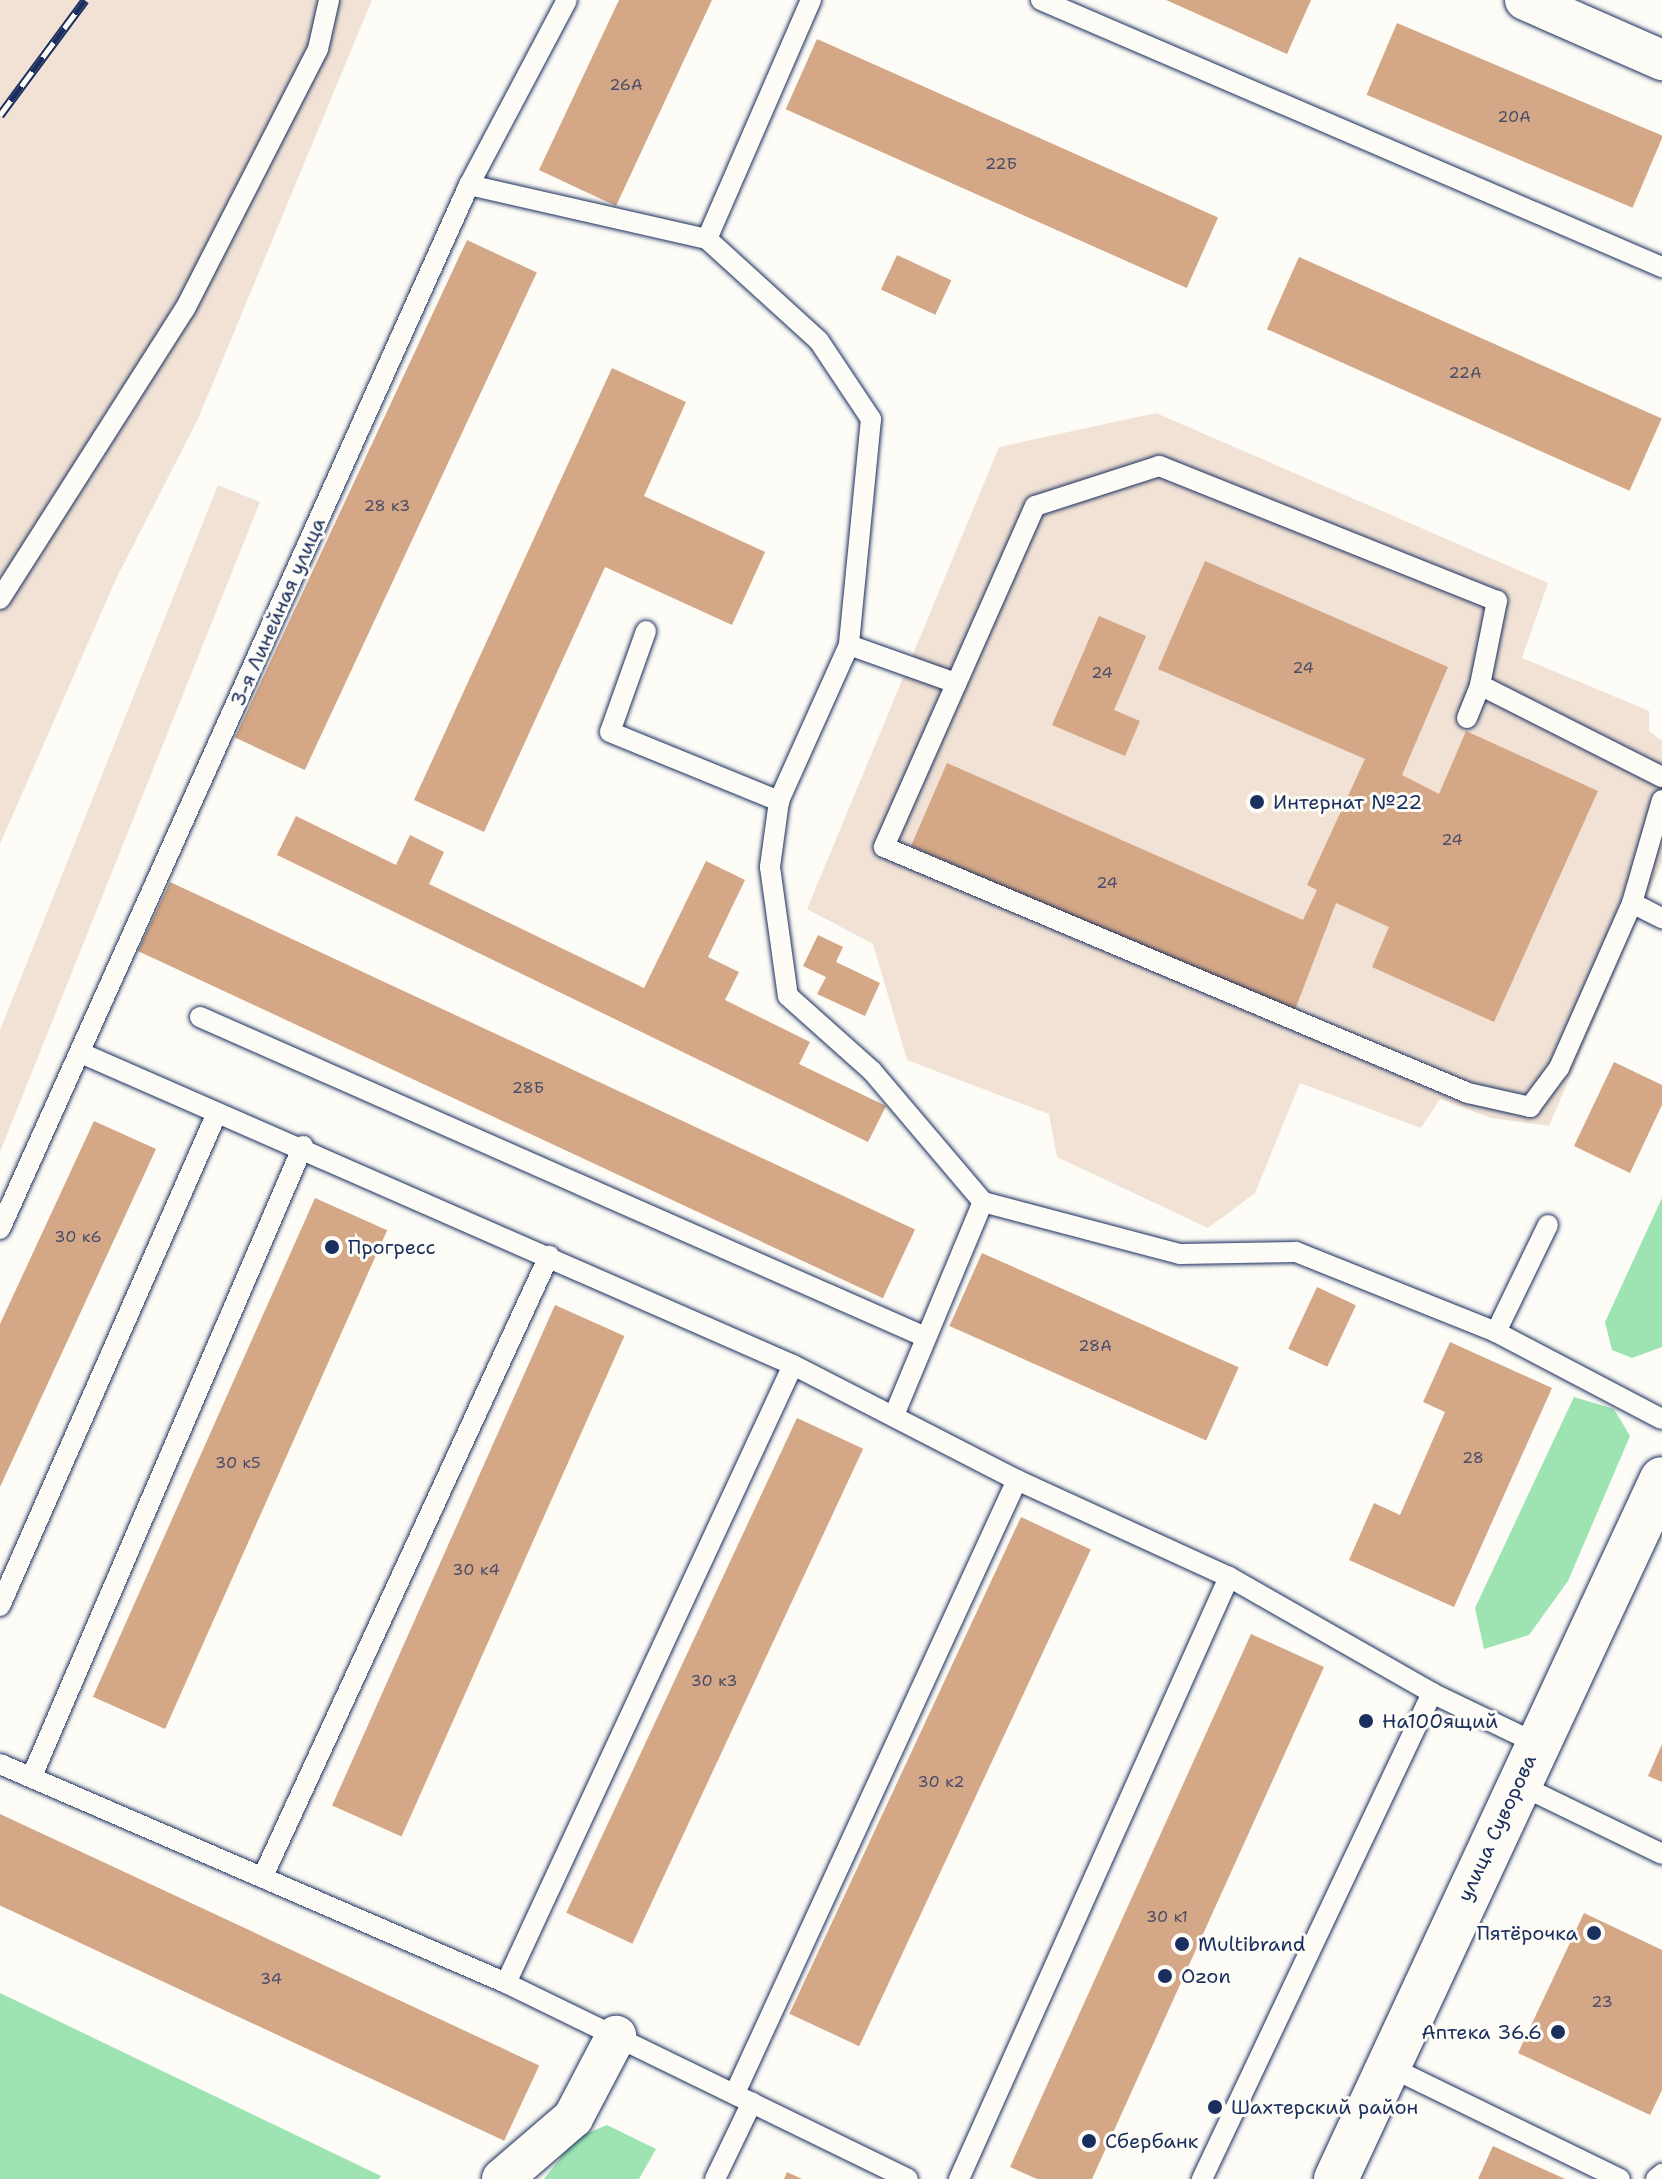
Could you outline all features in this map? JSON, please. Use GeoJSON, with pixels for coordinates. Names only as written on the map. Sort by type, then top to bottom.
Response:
{"type":"FeatureCollection","features":[{"type":"Feature","properties":{"kind":"main road","name":"улица Суворова"},"geometry":{"type":"LineString","coordinates":[[1336,2179],[1536,1743],[1662,1479]]}},
{"type":"Feature","properties":{"kind":"street"},"geometry":{"type":"LineString","coordinates":[[1525,0],[1662,60]]}},
{"type":"Feature","properties":{"kind":"street"},"geometry":{"type":"LineString","coordinates":[[502,2179],[573,2118],[616,2036]]}},
{"type":"Feature","properties":{"kind":"lane"},"geometry":{"type":"LineString","coordinates":[[0,599],[185,309],[318,49],[329,0]]}},
{"type":"Feature","properties":{"kind":"lane","name":"3-я Линейная улица"},"geometry":{"type":"LineString","coordinates":[[0,1229],[469,185],[567,0]]}},
{"type":"Feature","properties":{"kind":"lane"},"geometry":{"type":"LineString","coordinates":[[707,239],[811,0]]}},
{"type":"Feature","properties":{"kind":"lane"},"geometry":{"type":"LineString","coordinates":[[1041,0],[1662,267]]}},
{"type":"Feature","properties":{"kind":"lane"},"geometry":{"type":"LineString","coordinates":[[469,185],[707,239],[819,341],[871,419],[849,645],[779,801],[770,867],[788,996],[872,1071],[983,1202],[1180,1254],[1296,1252],[1496,1332],[1662,1419]]}},
{"type":"Feature","properties":{"kind":"lane"},"geometry":{"type":"LineString","coordinates":[[1467,718],[1480,685],[1497,601],[1159,466],[1035,506],[884,847],[1468,1093],[1530,1107],[1559,1068],[1632,903],[1662,800]]}},
{"type":"Feature","properties":{"kind":"lane"},"geometry":{"type":"LineString","coordinates":[[646,631],[610,732],[779,801]]}},
{"type":"Feature","properties":{"kind":"lane"},"geometry":{"type":"LineString","coordinates":[[849,645],[956,683]]}},
{"type":"Feature","properties":{"kind":"lane"},"geometry":{"type":"LineString","coordinates":[[1480,685],[1662,777]]}},
{"type":"Feature","properties":{"kind":"lane"},"geometry":{"type":"LineString","coordinates":[[1632,903],[1662,918]]}},
{"type":"Feature","properties":{"kind":"lane"},"geometry":{"type":"LineString","coordinates":[[200,1017],[923,1336]]}},
{"type":"Feature","properties":{"kind":"lane"},"geometry":{"type":"LineString","coordinates":[[81,1053],[216,1115],[303,1146],[895,1413],[1017,1480],[1229,1577],[1432,1693],[1536,1743]]}},
{"type":"Feature","properties":{"kind":"lane"},"geometry":{"type":"LineString","coordinates":[[0,1606],[216,1115]]}},
{"type":"Feature","properties":{"kind":"lane"},"geometry":{"type":"LineString","coordinates":[[32,1776],[303,1146]]}},
{"type":"Feature","properties":{"kind":"lane"},"geometry":{"type":"LineString","coordinates":[[895,1413],[923,1336],[983,1202]]}},
{"type":"Feature","properties":{"kind":"lane"},"geometry":{"type":"LineString","coordinates":[[1496,1332],[1548,1225]]}},
{"type":"Feature","properties":{"kind":"lane"},"geometry":{"type":"LineString","coordinates":[[264,1874],[549,1256]]}},
{"type":"Feature","properties":{"kind":"lane"},"geometry":{"type":"LineString","coordinates":[[506,1983],[793,1365]]}},
{"type":"Feature","properties":{"kind":"lane"},"geometry":{"type":"LineString","coordinates":[[715,2179],[744,2098],[1017,1480]]}},
{"type":"Feature","properties":{"kind":"lane"},"geometry":{"type":"LineString","coordinates":[[959,2179],[1229,1577]]}},
{"type":"Feature","properties":{"kind":"lane"},"geometry":{"type":"LineString","coordinates":[[1202,2179],[1432,1693]]}},
{"type":"Feature","properties":{"kind":"lane"},"geometry":{"type":"LineString","coordinates":[[0,1764],[264,1874],[506,1983],[908,2179]]}},
{"type":"Feature","properties":{"kind":"lane"},"geometry":{"type":"LineString","coordinates":[[1518,1784],[1662,1854]]}},
{"type":"Feature","properties":{"kind":"lane"},"geometry":{"type":"LineString","coordinates":[[1388,2066],[1620,2179]]}},
{"type":"Feature","properties":{"kind":"lane"},"geometry":{"type":"LineString","coordinates":[[1656,2179],[1662,2174]]}},
{"type":"Feature","properties":{"kind":"shaded area"},"geometry":{"type":"Polygon","coordinates":[[[0,0],[372,0],[198,419],[116,579],[0,844],[0,0]]]}},
{"type":"Feature","properties":{"kind":"shaded area","name":"Интернат №22"},"geometry":{"type":"Polygon","coordinates":[[[1156,413],[1548,583],[1522,658],[1649,711],[1649,731],[1662,741],[1662,862],[1549,1126],[1491,1118],[1440,1099],[1421,1128],[1300,1083],[1255,1193],[1208,1228],[1057,1157],[1049,1114],[907,1060],[873,944],[807,909],[999,447],[1156,413]]]}},
{"type":"Feature","properties":{"kind":"shaded area"},"geometry":{"type":"Polygon","coordinates":[[[218,485],[260,502],[0,1152],[0,1030],[218,485]]]}},
{"type":"Feature","properties":{"kind":"green space"},"geometry":{"type":"Polygon","coordinates":[[[1662,1198],[1662,1347],[1632,1358],[1612,1350],[1605,1322],[1662,1198]]]}},
{"type":"Feature","properties":{"kind":"green space"},"geometry":{"type":"Polygon","coordinates":[[[1574,1397],[1614,1409],[1630,1436],[1568,1581],[1529,1635],[1484,1649],[1475,1608],[1574,1397]]]}},
{"type":"Feature","properties":{"kind":"green space"},"geometry":{"type":"Polygon","coordinates":[[[0,1993],[381,2176],[379,2179],[0,2179],[0,1993]]]}},
{"type":"Feature","properties":{"kind":"green space"},"geometry":{"type":"Polygon","coordinates":[[[607,2125],[656,2149],[639,2179],[544,2179],[576,2138],[607,2125]]]}},
{"type":"Feature","properties":{"kind":"building"},"geometry":{"type":"Polygon","coordinates":[[[619,0],[712,0],[616,206],[539,170],[619,0]]]}},
{"type":"Feature","properties":{"kind":"building"},"geometry":{"type":"Polygon","coordinates":[[[1166,0],[1311,0],[1287,54],[1166,0]]]}},
{"type":"Feature","properties":{"kind":"building"},"geometry":{"type":"Polygon","coordinates":[[[1397,23],[1662,135],[1633,208],[1367,95],[1397,23]]]}},
{"type":"Feature","properties":{"kind":"building"},"geometry":{"type":"Polygon","coordinates":[[[817,39],[1218,218],[1187,288],[786,109],[817,39]]]}},
{"type":"Feature","properties":{"kind":"building"},"geometry":{"type":"Polygon","coordinates":[[[467,240],[537,273],[305,770],[235,738],[467,240]]]}},
{"type":"Feature","properties":{"kind":"building"},"geometry":{"type":"Polygon","coordinates":[[[897,255],[951,280],[935,315],[881,289],[897,255]]]}},
{"type":"Feature","properties":{"kind":"building"},"geometry":{"type":"Polygon","coordinates":[[[1299,257],[1662,418],[1630,491],[1267,329],[1299,257]]]}},
{"type":"Feature","properties":{"kind":"building"},"geometry":{"type":"Polygon","coordinates":[[[612,368],[686,402],[644,496],[765,552],[732,625],[605,567],[484,832],[414,800],[612,368]]]}},
{"type":"Feature","properties":{"kind":"building"},"geometry":{"type":"Polygon","coordinates":[[[1205,561],[1448,667],[1402,775],[1439,794],[1466,731],[1598,791],[1494,1022],[1372,967],[1389,927],[1336,903],[1293,1015],[911,846],[947,763],[1303,920],[1317,890],[1307,885],[1365,759],[1158,669],[1205,561]]]}},
{"type":"Feature","properties":{"kind":"building"},"geometry":{"type":"Polygon","coordinates":[[[1099,616],[1146,636],[1114,710],[1140,721],[1125,756],[1052,725],[1099,616]]]}},
{"type":"Feature","properties":{"kind":"building"},"geometry":{"type":"Polygon","coordinates":[[[296,816],[396,865],[410,835],[444,852],[429,884],[644,988],[706,861],[745,880],[708,957],[739,972],[725,1000],[810,1042],[799,1064],[886,1106],[868,1142],[277,855],[296,816]]]}},
{"type":"Feature","properties":{"kind":"building"},"geometry":{"type":"Polygon","coordinates":[[[170,882],[915,1229],[883,1298],[138,951],[170,882]]]}},
{"type":"Feature","properties":{"kind":"building"},"geometry":{"type":"Polygon","coordinates":[[[818,935],[843,947],[836,962],[880,983],[865,1016],[817,994],[826,977],[803,966],[818,935]]]}},
{"type":"Feature","properties":{"kind":"building"},"geometry":{"type":"Polygon","coordinates":[[[1614,1062],[1662,1085],[1662,1105],[1630,1173],[1574,1146],[1614,1062]]]}},
{"type":"Feature","properties":{"kind":"building"},"geometry":{"type":"Polygon","coordinates":[[[94,1121],[156,1149],[0,1487],[0,1324],[94,1121]]]}},
{"type":"Feature","properties":{"kind":"building"},"geometry":{"type":"Polygon","coordinates":[[[315,1198],[387,1230],[165,1729],[93,1697],[315,1198]]]}},
{"type":"Feature","properties":{"kind":"building"},"geometry":{"type":"Polygon","coordinates":[[[982,1253],[1239,1367],[1206,1440],[949,1326],[982,1253]]]}},
{"type":"Feature","properties":{"kind":"building"},"geometry":{"type":"Polygon","coordinates":[[[1317,1287],[1356,1305],[1327,1367],[1288,1349],[1317,1287]]]}},
{"type":"Feature","properties":{"kind":"building"},"geometry":{"type":"Polygon","coordinates":[[[555,1305],[624,1336],[402,1837],[332,1806],[555,1305]]]}},
{"type":"Feature","properties":{"kind":"building"},"geometry":{"type":"Polygon","coordinates":[[[1450,1342],[1552,1388],[1454,1607],[1349,1560],[1374,1503],[1400,1515],[1445,1412],[1423,1402],[1450,1342]]]}},
{"type":"Feature","properties":{"kind":"building"},"geometry":{"type":"Polygon","coordinates":[[[797,1418],[863,1449],[632,1944],[566,1913],[797,1418]]]}},
{"type":"Feature","properties":{"kind":"building"},"geometry":{"type":"Polygon","coordinates":[[[1021,1517],[1091,1550],[859,2046],[789,2014],[1021,1517]]]}},
{"type":"Feature","properties":{"kind":"building"},"geometry":{"type":"Polygon","coordinates":[[[1251,1634],[1324,1667],[1092,2179],[1037,2179],[1010,2167],[1251,1634]]]}},
{"type":"Feature","properties":{"kind":"building"},"geometry":{"type":"Polygon","coordinates":[[[1662,1744],[1662,1782],[1648,1776],[1662,1744]]]}},
{"type":"Feature","properties":{"kind":"building"},"geometry":{"type":"Polygon","coordinates":[[[0,1814],[539,2065],[504,2141],[0,1906],[0,1814]]]}},
{"type":"Feature","properties":{"kind":"building"},"geometry":{"type":"Polygon","coordinates":[[[1584,1913],[1662,1950],[1662,2090],[1650,2115],[1518,2053],[1584,1913]]]}},
{"type":"Feature","properties":{"kind":"building"},"geometry":{"type":"Polygon","coordinates":[[[1493,2146],[1565,2179],[1478,2179],[1493,2146]]]}},
{"type":"Feature","properties":{"kind":"building"},"geometry":{"type":"Polygon","coordinates":[[[787,2172],[802,2179],[784,2179],[787,2172]]]}},
{"type":"Feature","properties":{"kind":"railway"},"geometry":{"type":"LineString","coordinates":[[0,115],[85,0]]}},
{"type":"Feature","properties":{"kind":"place","name":"Интернат №22"},"geometry":{"type":"Point","coordinates":[1257,802]}},
{"type":"Feature","properties":{"kind":"place","name":"Прогресс"},"geometry":{"type":"Point","coordinates":[332,1247]}},
{"type":"Feature","properties":{"kind":"place","name":"На100ящий"},"geometry":{"type":"Point","coordinates":[1366,1721]}},
{"type":"Feature","properties":{"kind":"place","name":"Пятёрочка"},"geometry":{"type":"Point","coordinates":[1594,1933]}},
{"type":"Feature","properties":{"kind":"place","name":"Multibrand"},"geometry":{"type":"Point","coordinates":[1182,1944]}},
{"type":"Feature","properties":{"kind":"place","name":"Ozon"},"geometry":{"type":"Point","coordinates":[1165,1976]}},
{"type":"Feature","properties":{"kind":"place","name":"Аптека 36.6"},"geometry":{"type":"Point","coordinates":[1558,2032]}},
{"type":"Feature","properties":{"kind":"place","name":"Шахтерский район"},"geometry":{"type":"Point","coordinates":[1215,2107]}},
{"type":"Feature","properties":{"kind":"place","name":"Сбербанк"},"geometry":{"type":"Point","coordinates":[1089,2141]}}]}
